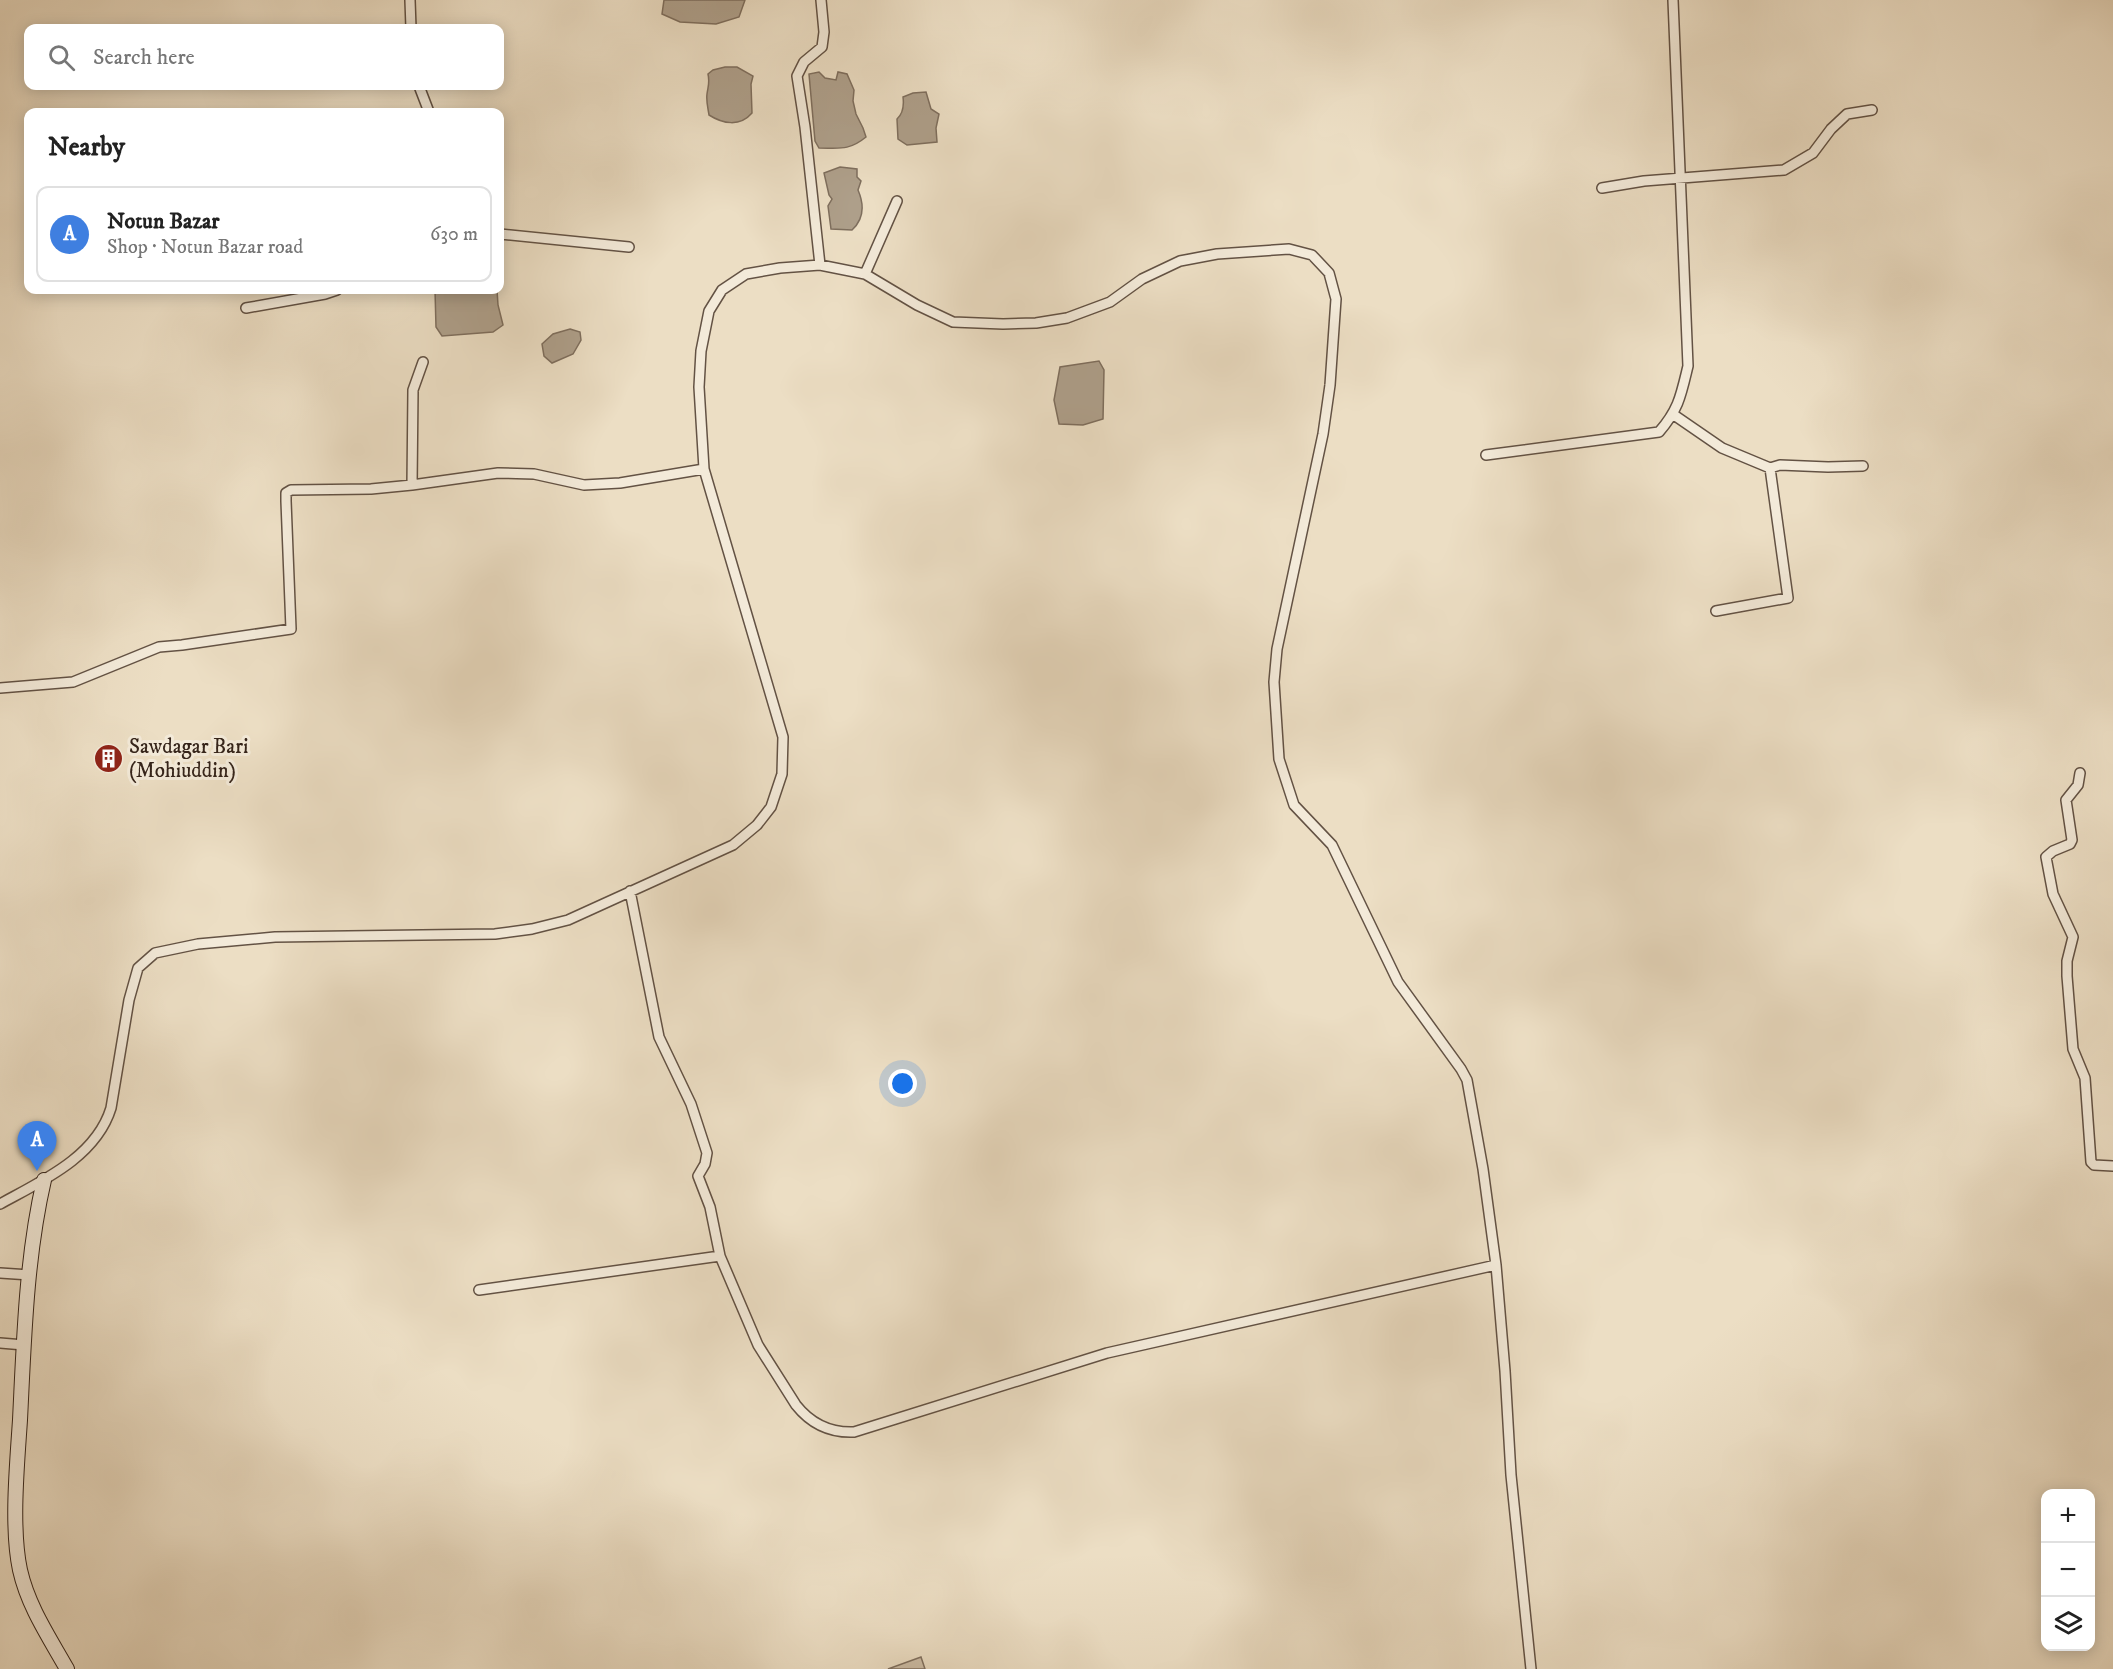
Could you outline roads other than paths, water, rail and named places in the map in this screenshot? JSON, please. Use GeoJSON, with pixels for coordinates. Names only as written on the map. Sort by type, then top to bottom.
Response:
{"type":"FeatureCollection","features":[{"type":"Feature","properties":{"kind":"street"},"geometry":{"type":"LineString","coordinates":[[410,0],[411,24]]}},
{"type":"Feature","properties":{"kind":"street"},"geometry":{"type":"LineString","coordinates":[[820,265],[797,76],[804,62],[822,47],[824,32],[821,0]]}},
{"type":"Feature","properties":{"kind":"street"},"geometry":{"type":"LineString","coordinates":[[1486,455],[1659,432],[1674,415],[1681,399],[1688,366],[1673,0]]}},
{"type":"Feature","properties":{"kind":"street"},"geometry":{"type":"LineString","coordinates":[[421,90],[427,108]]}},
{"type":"Feature","properties":{"kind":"street"},"geometry":{"type":"LineString","coordinates":[[1602,188],[1680,178],[1784,170],[1813,153],[1831,129],[1847,114],[1872,110]]}},
{"type":"Feature","properties":{"kind":"street"},"geometry":{"type":"LineString","coordinates":[[865,274],[897,201]]}},
{"type":"Feature","properties":{"kind":"street"},"geometry":{"type":"LineString","coordinates":[[504,234],[629,248]]}},
{"type":"Feature","properties":{"kind":"street"},"geometry":{"type":"LineString","coordinates":[[0,1204],[71,1162],[100,1134],[107,1122],[117,1078],[129,1000],[138,968],[155,953],[198,944],[275,937],[495,934],[532,929],[568,920],[733,845],[757,825],[771,807],[782,774],[783,737],[704,469],[699,387],[701,351],[709,311],[722,290],[746,274],[780,268],[820,265],[865,274],[917,305],[953,322],[1036,323],[1067,318],[1110,302],[1142,279],[1180,261],[1217,254],[1289,249],[1312,255],[1329,273],[1335,299],[1330,385],[1323,434],[1278,650],[1274,682],[1279,759],[1294,805],[1332,845],[1398,982],[1467,1080],[1483,1169],[1496,1265],[1511,1475],[1531,1669]]}},
{"type":"Feature","properties":{"kind":"street"},"geometry":{"type":"LineString","coordinates":[[246,308],[325,294]]}},
{"type":"Feature","properties":{"kind":"street"},"geometry":{"type":"LineString","coordinates":[[412,485],[413,390],[423,362]]}},
{"type":"Feature","properties":{"kind":"street"},"geometry":{"type":"LineString","coordinates":[[1674,415],[1722,448],[1770,468],[1780,465],[1863,466]]}},
{"type":"Feature","properties":{"kind":"street"},"geometry":{"type":"LineString","coordinates":[[1716,611],[1788,598],[1770,468]]}},
{"type":"Feature","properties":{"kind":"street"},"geometry":{"type":"LineString","coordinates":[[0,688],[73,682],[159,647],[291,629],[286,493],[291,490],[371,489],[498,473],[534,474],[556,480],[593,485],[620,483],[704,469]]}},
{"type":"Feature","properties":{"kind":"street"},"geometry":{"type":"LineString","coordinates":[[2080,773],[2078,785],[2066,800],[2072,840],[2070,844],[2053,851],[2046,857],[2053,894],[2073,937],[2067,961],[2070,1024],[2073,1049],[2085,1078],[2091,1162],[2094,1165],[2113,1166]]}},
{"type":"Feature","properties":{"kind":"street"},"geometry":{"type":"LineString","coordinates":[[630,891],[659,1037],[692,1104],[702,1134],[706,1159],[698,1176],[710,1207],[720,1256],[758,1345],[803,1413],[832,1431],[854,1432],[1107,1353],[1496,1265]]}},
{"type":"Feature","properties":{"kind":"street"},"geometry":{"type":"LineString","coordinates":[[44,1180],[35,1219],[24,1345],[16,1534],[20,1569],[27,1598],[67,1669]]}},
{"type":"Feature","properties":{"kind":"street"},"geometry":{"type":"LineString","coordinates":[[479,1290],[720,1256]]}},
{"type":"Feature","properties":{"kind":"street"},"geometry":{"type":"LineString","coordinates":[[0,1273],[30,1275]]}},
{"type":"Feature","properties":{"kind":"street"},"geometry":{"type":"LineString","coordinates":[[0,1343],[24,1345]]}},
{"type":"Feature","properties":{"kind":"place","name":"Sawdagar Bari (Mohiuddin)"},"geometry":{"type":"Point","coordinates":[108,759]}},
{"type":"Feature","properties":{"kind":"place","name":"Notun Bazar"},"geometry":{"type":"Point","coordinates":[37,1171]}}]}
